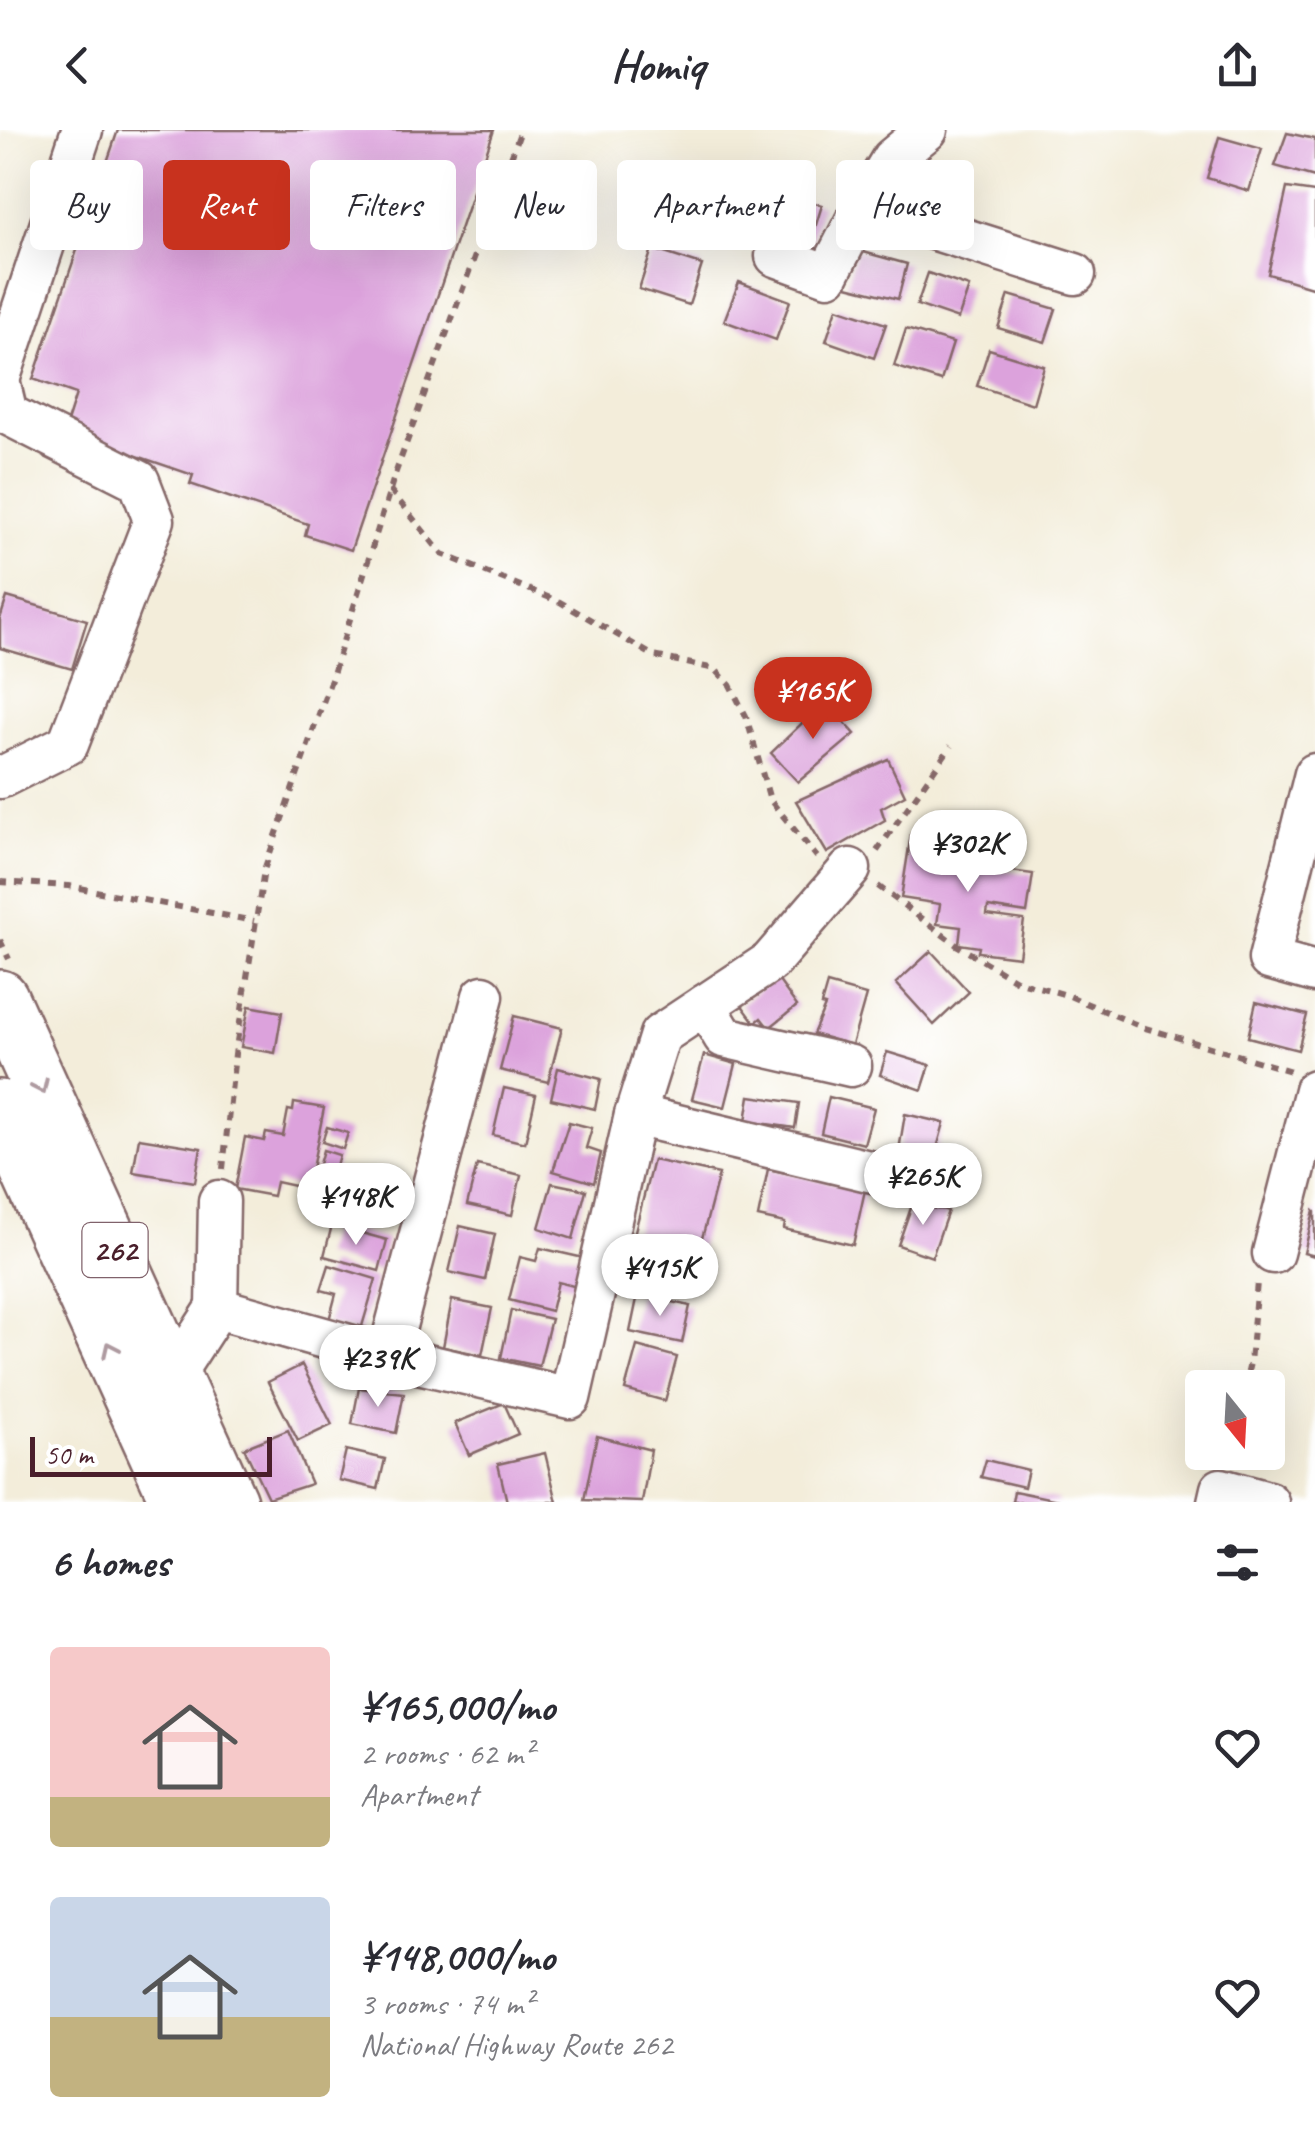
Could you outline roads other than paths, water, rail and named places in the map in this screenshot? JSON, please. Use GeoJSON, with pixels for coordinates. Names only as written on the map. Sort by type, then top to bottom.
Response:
{"type":"FeatureCollection","features":[{"type":"Feature","properties":{"kind":"highway","name":"262"},"geometry":{"type":"LineString","coordinates":[[0,998],[153,1387],[180,1502]]}},
{"type":"Feature","properties":{"kind":"highway","name":"262"},"geometry":{"type":"LineString","coordinates":[[0,1108],[153,1387],[229,1502]]}},
{"type":"Feature","properties":{"kind":"street"},"geometry":{"type":"LineString","coordinates":[[0,377],[82,130]]}},
{"type":"Feature","properties":{"kind":"street"},"geometry":{"type":"LineString","coordinates":[[892,160],[927,130]]}},
{"type":"Feature","properties":{"kind":"street"},"geometry":{"type":"LineString","coordinates":[[974,241],[1076,274]]}},
{"type":"Feature","properties":{"kind":"street"},"geometry":{"type":"LineString","coordinates":[[776,256],[828,274],[841,250]]}},
{"type":"Feature","properties":{"kind":"street"},"geometry":{"type":"LineString","coordinates":[[0,385],[7,414],[139,481],[154,520],[68,744],[0,778]]}},
{"type":"Feature","properties":{"kind":"street"},"geometry":{"type":"LineString","coordinates":[[1315,774],[1269,959],[1315,972]]}},
{"type":"Feature","properties":{"kind":"street"},"geometry":{"type":"LineString","coordinates":[[218,1308],[388,1356],[570,1398],[636,1116],[660,1035],[770,962],[860,866]]}},
{"type":"Feature","properties":{"kind":"street"},"geometry":{"type":"LineString","coordinates":[[388,1356],[484,996]]}},
{"type":"Feature","properties":{"kind":"street"},"geometry":{"type":"LineString","coordinates":[[705,1006],[724,1037],[851,1066]]}},
{"type":"Feature","properties":{"kind":"street"},"geometry":{"type":"LineString","coordinates":[[1273,1252],[1314,1089]]}},
{"type":"Feature","properties":{"kind":"street"},"geometry":{"type":"LineString","coordinates":[[636,1116],[940,1188]]}},
{"type":"Feature","properties":{"kind":"street"},"geometry":{"type":"LineString","coordinates":[[153,1387],[218,1308],[219,1200]]}},
{"type":"Feature","properties":{"kind":"street"},"geometry":{"type":"LineString","coordinates":[[1218,1502],[1222,1489],[1268,1502]]}}]}
